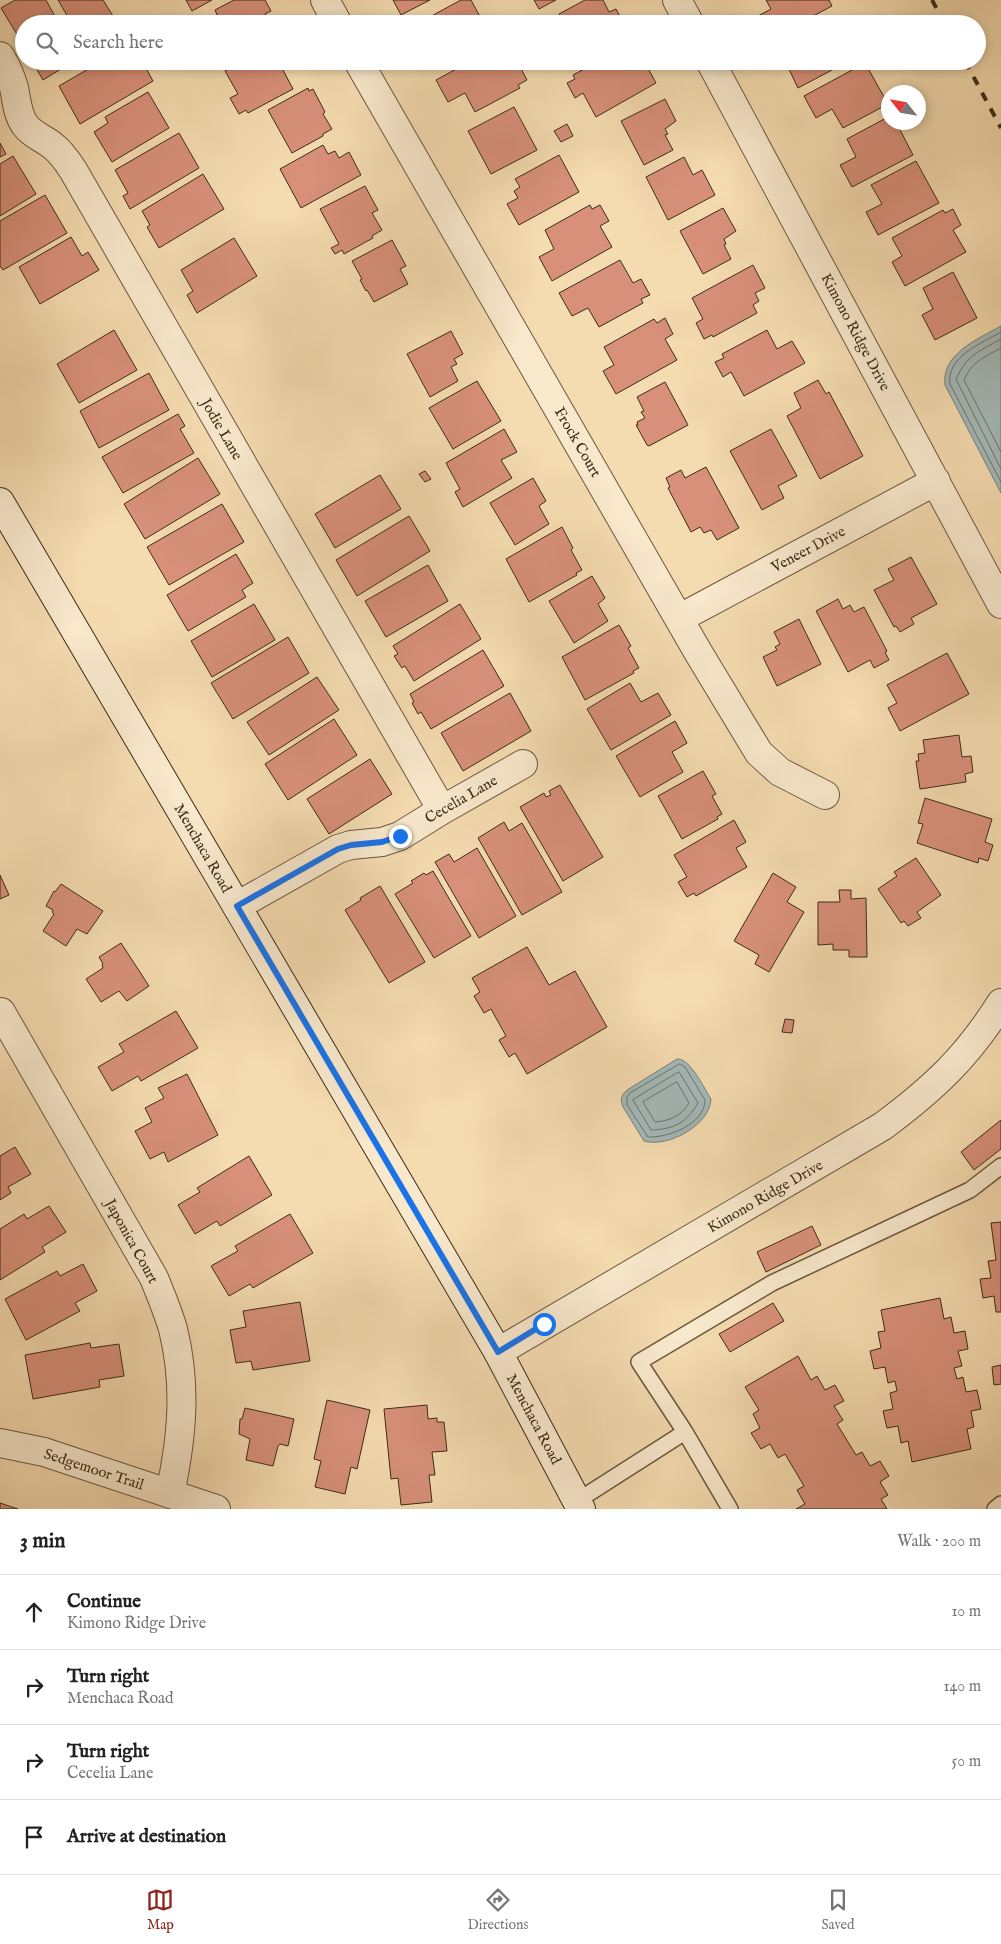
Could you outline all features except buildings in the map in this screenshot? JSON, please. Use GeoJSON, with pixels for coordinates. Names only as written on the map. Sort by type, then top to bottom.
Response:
{"type":"FeatureCollection","features":[{"type":"Feature","properties":{"kind":"street"},"geometry":{"type":"LineString","coordinates":[[325,0],[333,15]]}},
{"type":"Feature","properties":{"kind":"street"},"geometry":{"type":"LineString","coordinates":[[677,0],[685,15]]}},
{"type":"Feature","properties":{"kind":"street","name":"Jodie Lane"},"geometry":{"type":"LineString","coordinates":[[0,56],[9,72],[19,114],[25,126],[64,156],[73,170],[442,810]]}},
{"type":"Feature","properties":{"kind":"street","name":"Frock Court"},"geometry":{"type":"LineString","coordinates":[[363,70],[759,753],[780,772],[825,795]]}},
{"type":"Feature","properties":{"kind":"street","name":"Kimono Ridge Drive"},"geometry":{"type":"LineString","coordinates":[[715,70],[1001,604]]}},
{"type":"Feature","properties":{"kind":"street","name":"Veneer Drive"},"geometry":{"type":"LineString","coordinates":[[680,618],[936,481]]}},
{"type":"Feature","properties":{"kind":"street","name":"Menchaca Road"},"geometry":{"type":"LineString","coordinates":[[0,502],[498,1352],[574,1506]]}},
{"type":"Feature","properties":{"kind":"street","name":"Cecelia Lane"},"geometry":{"type":"LineString","coordinates":[[237,906],[328,854],[351,845],[382,842],[400,836],[523,764]]}},
{"type":"Feature","properties":{"kind":"street","name":"Kimono Ridge Drive"},"geometry":{"type":"LineString","coordinates":[[498,1352],[883,1126],[922,1097],[960,1060],[983,1032],[1001,1003]]}},
{"type":"Feature","properties":{"kind":"street","name":"Japonica Court"},"geometry":{"type":"LineString","coordinates":[[0,1012],[154,1278],[164,1303],[172,1327],[182,1392],[179,1452],[170,1494]]}},
{"type":"Feature","properties":{"kind":"street","name":"Sedgemoor Trail"},"geometry":{"type":"LineString","coordinates":[[0,1443],[44,1452],[216,1509]]}},
{"type":"Feature","properties":{"kind":"lane"},"geometry":{"type":"LineString","coordinates":[[730,1509],[685,1432],[639,1362],[772,1283],[970,1190],[1001,1166]]}},
{"type":"Feature","properties":{"kind":"lane"},"geometry":{"type":"LineString","coordinates":[[574,1506],[685,1432]]}},
{"type":"Feature","properties":{"kind":"lane"},"geometry":{"type":"LineString","coordinates":[[995,1509],[1001,1504]]}},
{"type":"Feature","properties":{"kind":"water"},"geometry":{"type":"Polygon","coordinates":[[[1001,326],[1001,493],[945,385],[945,374],[955,356],[963,349],[1001,326]]]}},
{"type":"Feature","properties":{"kind":"water"},"geometry":{"type":"Polygon","coordinates":[[[677,1059],[687,1063],[701,1081],[711,1099],[709,1109],[696,1126],[675,1138],[654,1142],[644,1141],[623,1107],[622,1096],[627,1090],[677,1059]]]}},
{"type":"Feature","properties":{"kind":"railway"},"geometry":{"type":"LineString","coordinates":[[932,0],[940,15]]}},
{"type":"Feature","properties":{"kind":"railway"},"geometry":{"type":"LineString","coordinates":[[970,70],[1001,128]]}},
{"type":"Feature","properties":{"kind":"route"},"geometry":{"type":"LineString","coordinates":[[400,836],[382,842],[351,845],[338,849],[237,906],[498,1352],[544,1324]]}}]}
